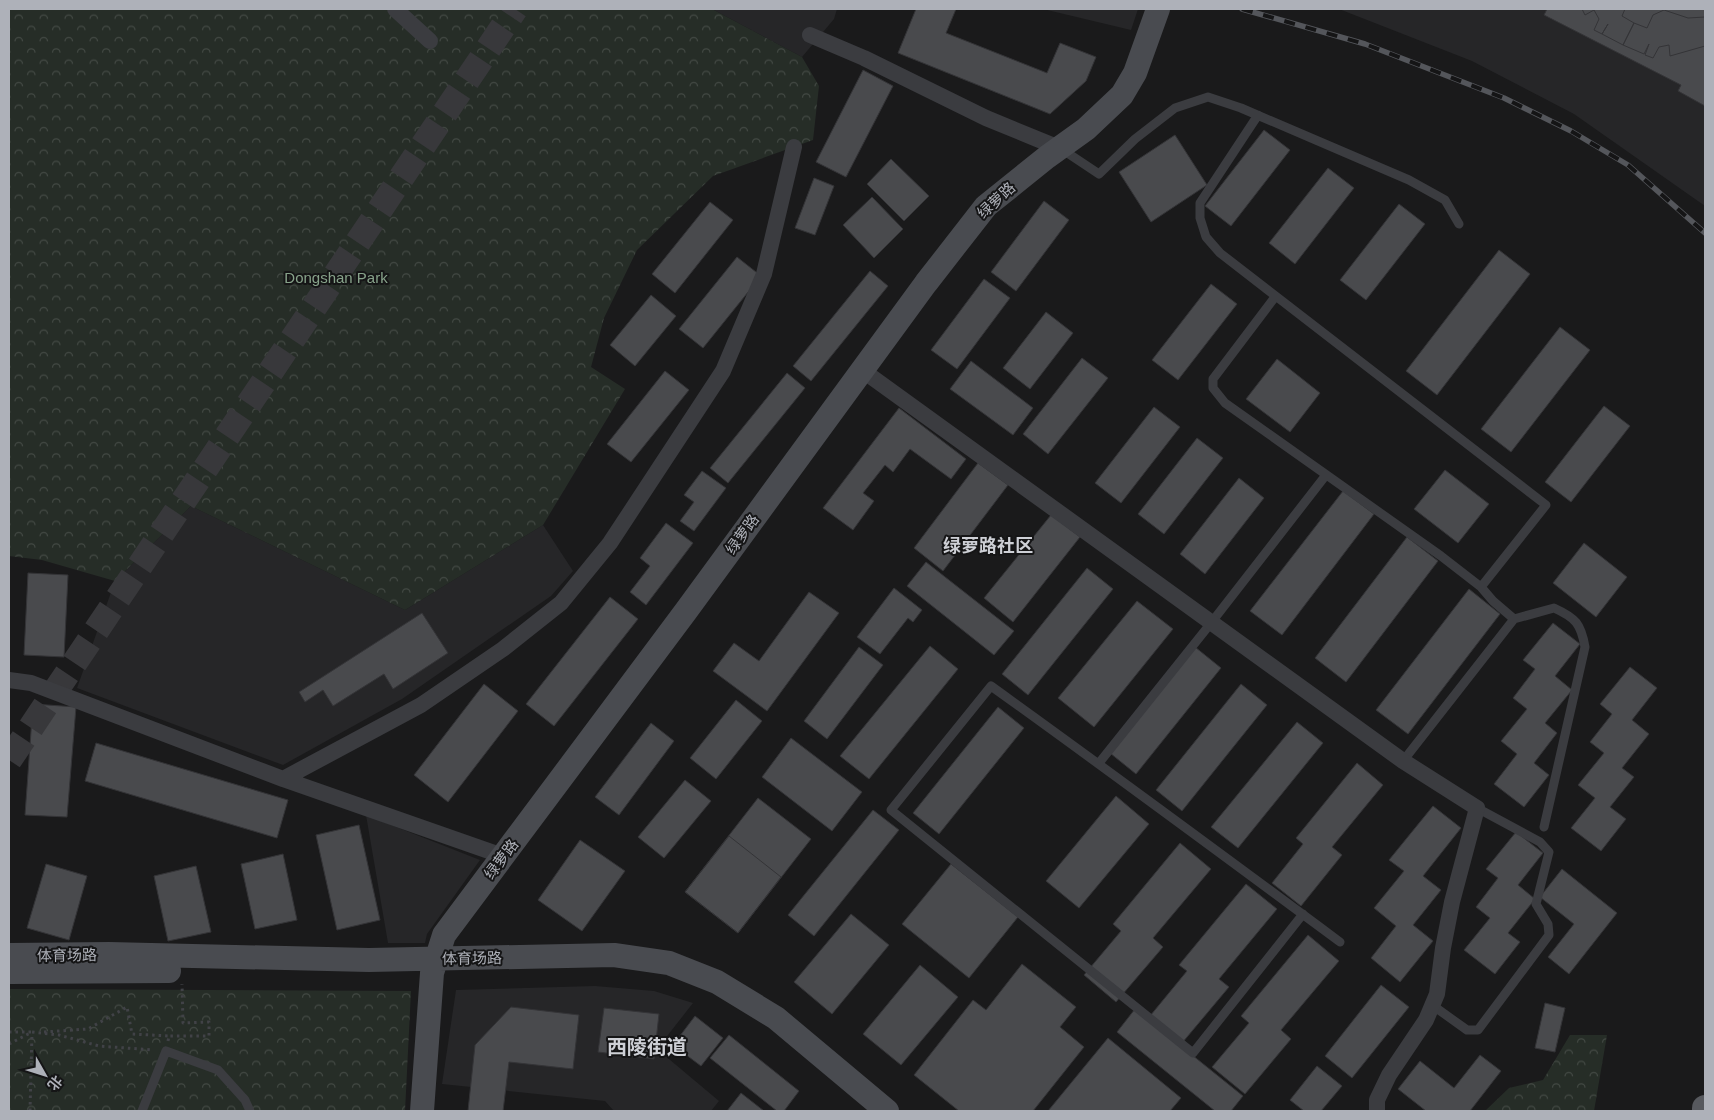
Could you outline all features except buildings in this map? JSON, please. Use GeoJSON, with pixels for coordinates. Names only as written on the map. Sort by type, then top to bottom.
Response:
{"type":"FeatureCollection","features":[{"type":"Feature","properties":{"kind":"main road","name":"绿萝路"},"geometry":{"type":"LineString","coordinates":[[422,1111],[434,966],[444,935],[686,611],[926,282],[986,206],[1086,129],[1122,95],[1135,74],[1158,9]]}},
{"type":"Feature","properties":{"kind":"main road","name":"体育场路"},"geometry":{"type":"LineString","coordinates":[[9,955],[109,954],[369,960],[434,966],[614,955],[669,963],[717,982],[776,1018],[887,1111]]}},
{"type":"Feature","properties":{"kind":"main road","name":"体育场路"},"geometry":{"type":"LineString","coordinates":[[9,972],[434,966],[613,969],[664,976],[712,993],[766,1026],[868,1111]]}},
{"type":"Feature","properties":{"kind":"street"},"geometry":{"type":"LineString","coordinates":[[395,9],[430,41]]}},
{"type":"Feature","properties":{"kind":"street"},"geometry":{"type":"LineString","coordinates":[[810,35],[864,58],[986,118],[1060,148]]}},
{"type":"Feature","properties":{"kind":"street"},"geometry":{"type":"LineString","coordinates":[[283,779],[421,705],[503,649],[561,603],[598,558],[723,371],[764,274],[794,147]]}},
{"type":"Feature","properties":{"kind":"street"},"geometry":{"type":"LineString","coordinates":[[862,370],[1403,761],[1477,808],[1452,902],[1437,994],[1426,1020],[1390,1075],[1377,1100],[1377,1111]]}},
{"type":"Feature","properties":{"kind":"street"},"geometry":{"type":"LineString","coordinates":[[9,680],[32,683],[283,779],[503,856]]}},
{"type":"Feature","properties":{"kind":"lane"},"geometry":{"type":"LineString","coordinates":[[1060,148],[1098,174],[1134,139],[1175,108],[1208,97],[1258,115],[1409,180],[1445,200],[1459,224]]}},
{"type":"Feature","properties":{"kind":"lane"},"geometry":{"type":"LineString","coordinates":[[1258,115],[1200,203],[1200,218],[1206,237],[1220,253],[1546,505],[1482,587]]}},
{"type":"Feature","properties":{"kind":"lane"},"geometry":{"type":"LineString","coordinates":[[1275,296],[1213,379],[1213,388],[1225,403],[1482,587],[1493,601],[1514,619]]}},
{"type":"Feature","properties":{"kind":"lane"},"geometry":{"type":"LineString","coordinates":[[1098,764],[1326,475]]}},
{"type":"Feature","properties":{"kind":"lane"},"geometry":{"type":"LineString","coordinates":[[1403,761],[1514,619],[1554,608],[1568,614],[1582,628],[1585,647],[1544,827]]}},
{"type":"Feature","properties":{"kind":"lane"},"geometry":{"type":"LineString","coordinates":[[1304,914],[1193,1053],[891,810],[991,686],[1304,914],[1340,942]]}},
{"type":"Feature","properties":{"kind":"lane"},"geometry":{"type":"LineString","coordinates":[[1432,1005],[1467,1030],[1478,1030],[1549,935],[1548,924],[1536,904],[1549,852],[1540,842],[1477,808]]}},
{"type":"Feature","properties":{"kind":"lane"},"geometry":{"type":"LineString","coordinates":[[142,1111],[166,1052],[218,1070],[245,1100],[250,1111]]}},
{"type":"Feature","properties":{"kind":"path"},"geometry":{"type":"LineString","coordinates":[[9,1032],[88,1029],[127,1006],[132,1034],[209,1036],[209,1022],[183,1023],[182,970]]}},
{"type":"Feature","properties":{"kind":"path"},"geometry":{"type":"LineString","coordinates":[[9,1044],[32,1032],[59,1035],[99,1046],[166,1052],[169,1036]]}},
{"type":"Feature","properties":{"kind":"path"},"geometry":{"type":"LineString","coordinates":[[30,1111],[32,1032]]}},
{"type":"Feature","properties":{"kind":"shaded area"},"geometry":{"type":"Polygon","coordinates":[[[712,9],[837,9],[834,19],[802,57],[712,9]]]}},
{"type":"Feature","properties":{"kind":"shaded area"},"geometry":{"type":"Polygon","coordinates":[[[1043,9],[1138,9],[1131,30],[1043,9]]]}},
{"type":"Feature","properties":{"kind":"shaded area"},"geometry":{"type":"Polygon","coordinates":[[[1339,9],[1705,9],[1705,206],[1574,114],[1472,61],[1339,9]]]}},
{"type":"Feature","properties":{"kind":"shaded area"},"geometry":{"type":"Polygon","coordinates":[[[191,506],[405,610],[543,525],[573,571],[551,596],[402,699],[283,765],[77,688],[115,581],[191,506]]]}},
{"type":"Feature","properties":{"kind":"shaded area"},"geometry":{"type":"Polygon","coordinates":[[[366,815],[480,860],[427,934],[425,943],[388,943],[366,815]]]}},
{"type":"Feature","properties":{"kind":"shaded area"},"geometry":{"type":"Polygon","coordinates":[[[595,986],[654,991],[693,1003],[657,1049],[719,1101],[711,1111],[614,1111],[605,1101],[442,1084],[456,990],[595,986]]]}},
{"type":"Feature","properties":{"kind":"green space","name":"Dongshan Park"},"geometry":{"type":"Polygon","coordinates":[[[9,9],[712,9],[802,57],[819,86],[813,140],[713,176],[637,250],[604,318],[591,367],[625,389],[543,525],[405,610],[191,506],[115,581],[42,560],[9,556],[9,9]]]}},
{"type":"Feature","properties":{"kind":"green space"},"geometry":{"type":"Polygon","coordinates":[[[9,989],[411,991],[405,1111],[9,1111],[9,989]]]}},
{"type":"Feature","properties":{"kind":"green space"},"geometry":{"type":"Polygon","coordinates":[[[1570,1035],[1607,1035],[1594,1111],[1485,1111],[1509,1088],[1543,1080],[1570,1035]]]}},
{"type":"Feature","properties":{"kind":"tunnel"},"geometry":{"type":"LineString","coordinates":[[9,760],[515,9]]}},
{"type":"Feature","properties":{"kind":"railway"},"geometry":{"type":"LineString","coordinates":[[1242,9],[1365,44],[1504,98],[1571,131],[1628,165],[1705,233]]}},
{"type":"Feature","properties":{"kind":"district","name":"绿萝路社区"},"geometry":{"type":"Point","coordinates":[988,546]}},
{"type":"Feature","properties":{"kind":"district","name":"西陵街道"},"geometry":{"type":"Point","coordinates":[647,1047]}}]}
